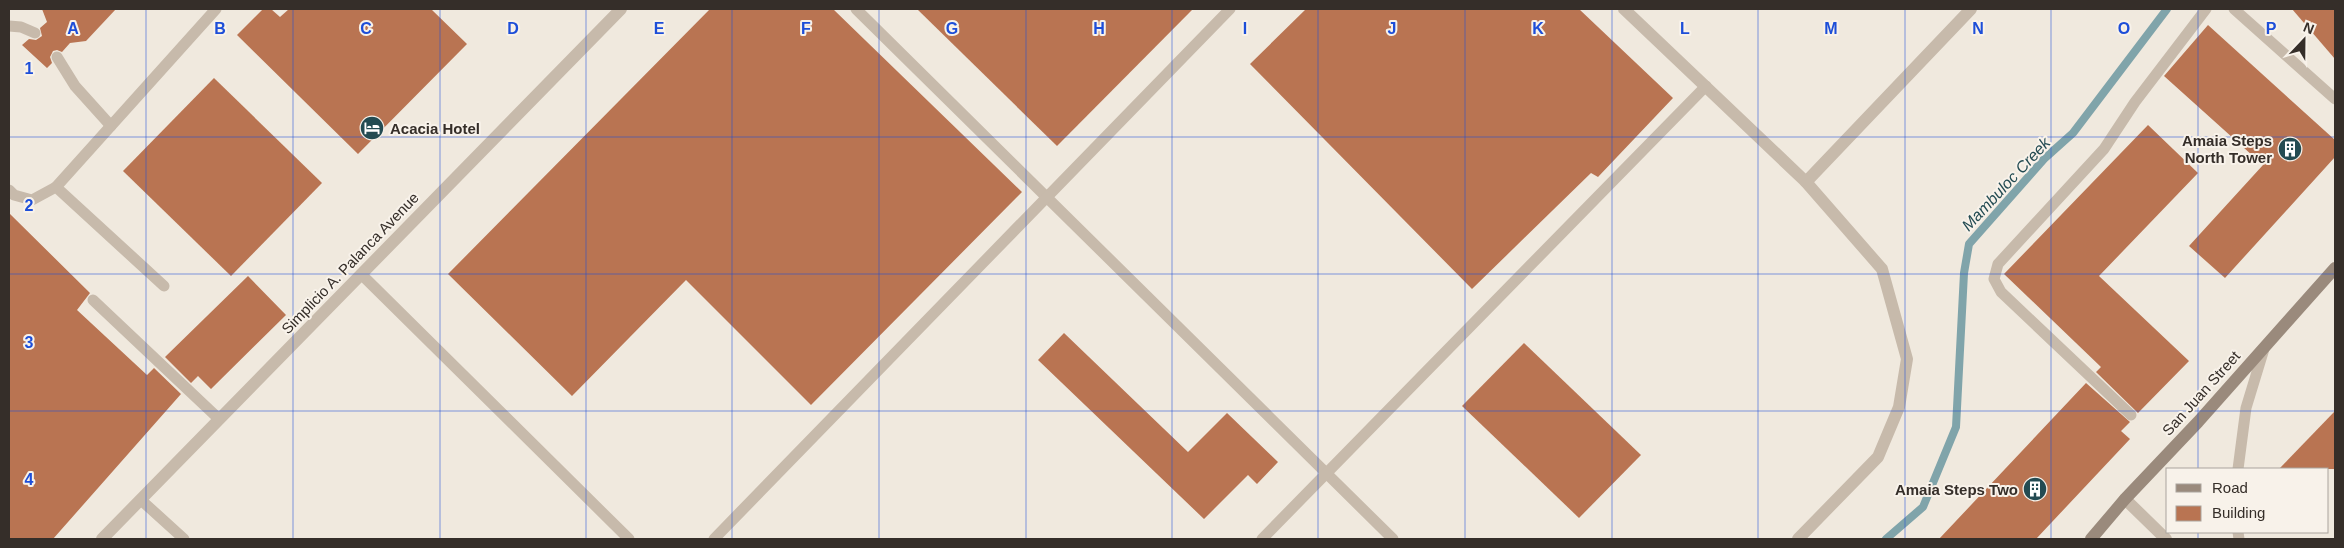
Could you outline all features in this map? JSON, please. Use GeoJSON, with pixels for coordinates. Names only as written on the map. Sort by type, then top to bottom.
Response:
{"type":"FeatureCollection","features":[{"type":"Feature","properties":{"kind":"main road","name":"San Juan Street"},"geometry":{"type":"LineString","coordinates":[[2091,539],[2124,499],[2198,422],[2235,378],[2264,349],[2335,268]]}},
{"type":"Feature","properties":{"kind":"street","name":"Simplicio A. Palanca Avenue"},"geometry":{"type":"LineString","coordinates":[[102,539],[621,9]]}},
{"type":"Feature","properties":{"kind":"street"},"geometry":{"type":"LineString","coordinates":[[1624,9],[1806,182],[1882,269],[1907,359],[1899,407],[1878,457],[1798,539]]}},
{"type":"Feature","properties":{"kind":"street"},"geometry":{"type":"LineString","coordinates":[[1806,182],[1971,9]]}},
{"type":"Feature","properties":{"kind":"street"},"geometry":{"type":"LineString","coordinates":[[2124,499],[2166,539]]}},
{"type":"Feature","properties":{"kind":"lane"},"geometry":{"type":"LineString","coordinates":[[9,190],[14,195],[32,200],[56,187],[216,9]]}},
{"type":"Feature","properties":{"kind":"lane"},"geometry":{"type":"LineString","coordinates":[[856,9],[1393,539]]}},
{"type":"Feature","properties":{"kind":"lane"},"geometry":{"type":"LineString","coordinates":[[714,539],[1230,9]]}},
{"type":"Feature","properties":{"kind":"lane"},"geometry":{"type":"LineString","coordinates":[[2131,415],[2001,292],[1994,279],[1998,264],[2104,149],[2135,102],[2206,9]]}},
{"type":"Feature","properties":{"kind":"lane"},"geometry":{"type":"LineString","coordinates":[[2234,9],[2335,99]]}},
{"type":"Feature","properties":{"kind":"lane"},"geometry":{"type":"LineString","coordinates":[[9,26],[21,26],[35,33]]}},
{"type":"Feature","properties":{"kind":"lane"},"geometry":{"type":"LineString","coordinates":[[57,57],[75,86],[111,126]]}},
{"type":"Feature","properties":{"kind":"lane"},"geometry":{"type":"LineString","coordinates":[[1262,539],[1706,86]]}},
{"type":"Feature","properties":{"kind":"lane"},"geometry":{"type":"LineString","coordinates":[[56,187],[164,286]]}},
{"type":"Feature","properties":{"kind":"lane"},"geometry":{"type":"LineString","coordinates":[[361,274],[629,539]]}},
{"type":"Feature","properties":{"kind":"lane"},"geometry":{"type":"LineString","coordinates":[[93,300],[219,419]]}},
{"type":"Feature","properties":{"kind":"lane"},"geometry":{"type":"LineString","coordinates":[[2238,468],[2246,408],[2264,349]]}},
{"type":"Feature","properties":{"kind":"lane"},"geometry":{"type":"LineString","coordinates":[[141,500],[184,539]]}},
{"type":"Feature","properties":{"kind":"building"},"geometry":{"type":"Polygon","coordinates":[[[42,9],[116,9],[86,41],[70,43],[62,52],[53,51],[50,57],[52,63],[47,68],[22,45],[29,39],[36,40],[42,36],[40,28],[47,22],[42,9]]]}},
{"type":"Feature","properties":{"kind":"building"},"geometry":{"type":"Polygon","coordinates":[[[263,9],[271,9],[280,17],[289,9],[431,9],[467,44],[358,154],[237,35],[263,9]]]}},
{"type":"Feature","properties":{"kind":"building"},"geometry":{"type":"Polygon","coordinates":[[[710,9],[833,9],[1022,192],[811,405],[686,280],[572,396],[448,274],[710,9]]]}},
{"type":"Feature","properties":{"kind":"building"},"geometry":{"type":"Polygon","coordinates":[[[917,9],[1193,9],[1057,146],[917,9]]]}},
{"type":"Feature","properties":{"kind":"building"},"geometry":{"type":"Polygon","coordinates":[[[1306,9],[1579,9],[1673,98],[1598,177],[1591,173],[1472,289],[1250,64],[1306,9]]]}},
{"type":"Feature","properties":{"kind":"building"},"geometry":{"type":"Polygon","coordinates":[[[2292,9],[2335,9],[2335,59],[2292,9]]]}},
{"type":"Feature","properties":{"kind":"building","name":"Amaia Steps North Tower"},"geometry":{"type":"Polygon","coordinates":[[[2208,25],[2335,140],[2335,157],[2225,278],[2189,246],[2263,165],[2164,76],[2208,25]]]}},
{"type":"Feature","properties":{"kind":"building"},"geometry":{"type":"Polygon","coordinates":[[[214,78],[322,183],[231,276],[123,171],[214,78]]]}},
{"type":"Feature","properties":{"kind":"building"},"geometry":{"type":"Polygon","coordinates":[[[2148,125],[2198,173],[2099,276],[2189,361],[2138,413],[2096,372],[2101,367],[2004,274],[2148,125]]]}},
{"type":"Feature","properties":{"kind":"building"},"geometry":{"type":"Polygon","coordinates":[[[9,213],[90,293],[77,310],[147,375],[154,368],[181,394],[53,539],[9,539],[9,213]]]}},
{"type":"Feature","properties":{"kind":"building"},"geometry":{"type":"Polygon","coordinates":[[[248,276],[286,315],[211,389],[198,376],[191,383],[165,357],[248,276]]]}},
{"type":"Feature","properties":{"kind":"building"},"geometry":{"type":"Polygon","coordinates":[[[1064,333],[1188,452],[1227,413],[1278,462],[1257,484],[1248,475],[1204,519],[1038,360],[1064,333]]]}},
{"type":"Feature","properties":{"kind":"building"},"geometry":{"type":"Polygon","coordinates":[[[1524,343],[1641,455],[1579,518],[1462,406],[1524,343]]]}},
{"type":"Feature","properties":{"kind":"building","name":"Amaia Steps Two"},"geometry":{"type":"Polygon","coordinates":[[[2086,383],[2130,422],[2121,431],[2130,439],[2036,539],[1939,539],[2086,383]]]}},
{"type":"Feature","properties":{"kind":"building"},"geometry":{"type":"Polygon","coordinates":[[[2335,411],[2335,469],[2280,468],[2335,411]]]}},
{"type":"Feature","properties":{"kind":"waterway","name":"Mambuloc Creek"},"geometry":{"type":"LineString","coordinates":[[1886,539],[1923,507],[1956,427],[1964,273],[1969,244],[2044,159],[2073,133],[2167,9]]}},
{"type":"Feature","properties":{"kind":"place","name":"Acacia Hotel"},"geometry":{"type":"Point","coordinates":[372,128]}},
{"type":"Feature","properties":{"kind":"place","name":"Amaia Steps North Tower"},"geometry":{"type":"Point","coordinates":[2290,149]}},
{"type":"Feature","properties":{"kind":"place","name":"Amaia Steps Two"},"geometry":{"type":"Point","coordinates":[2035,489]}}]}
